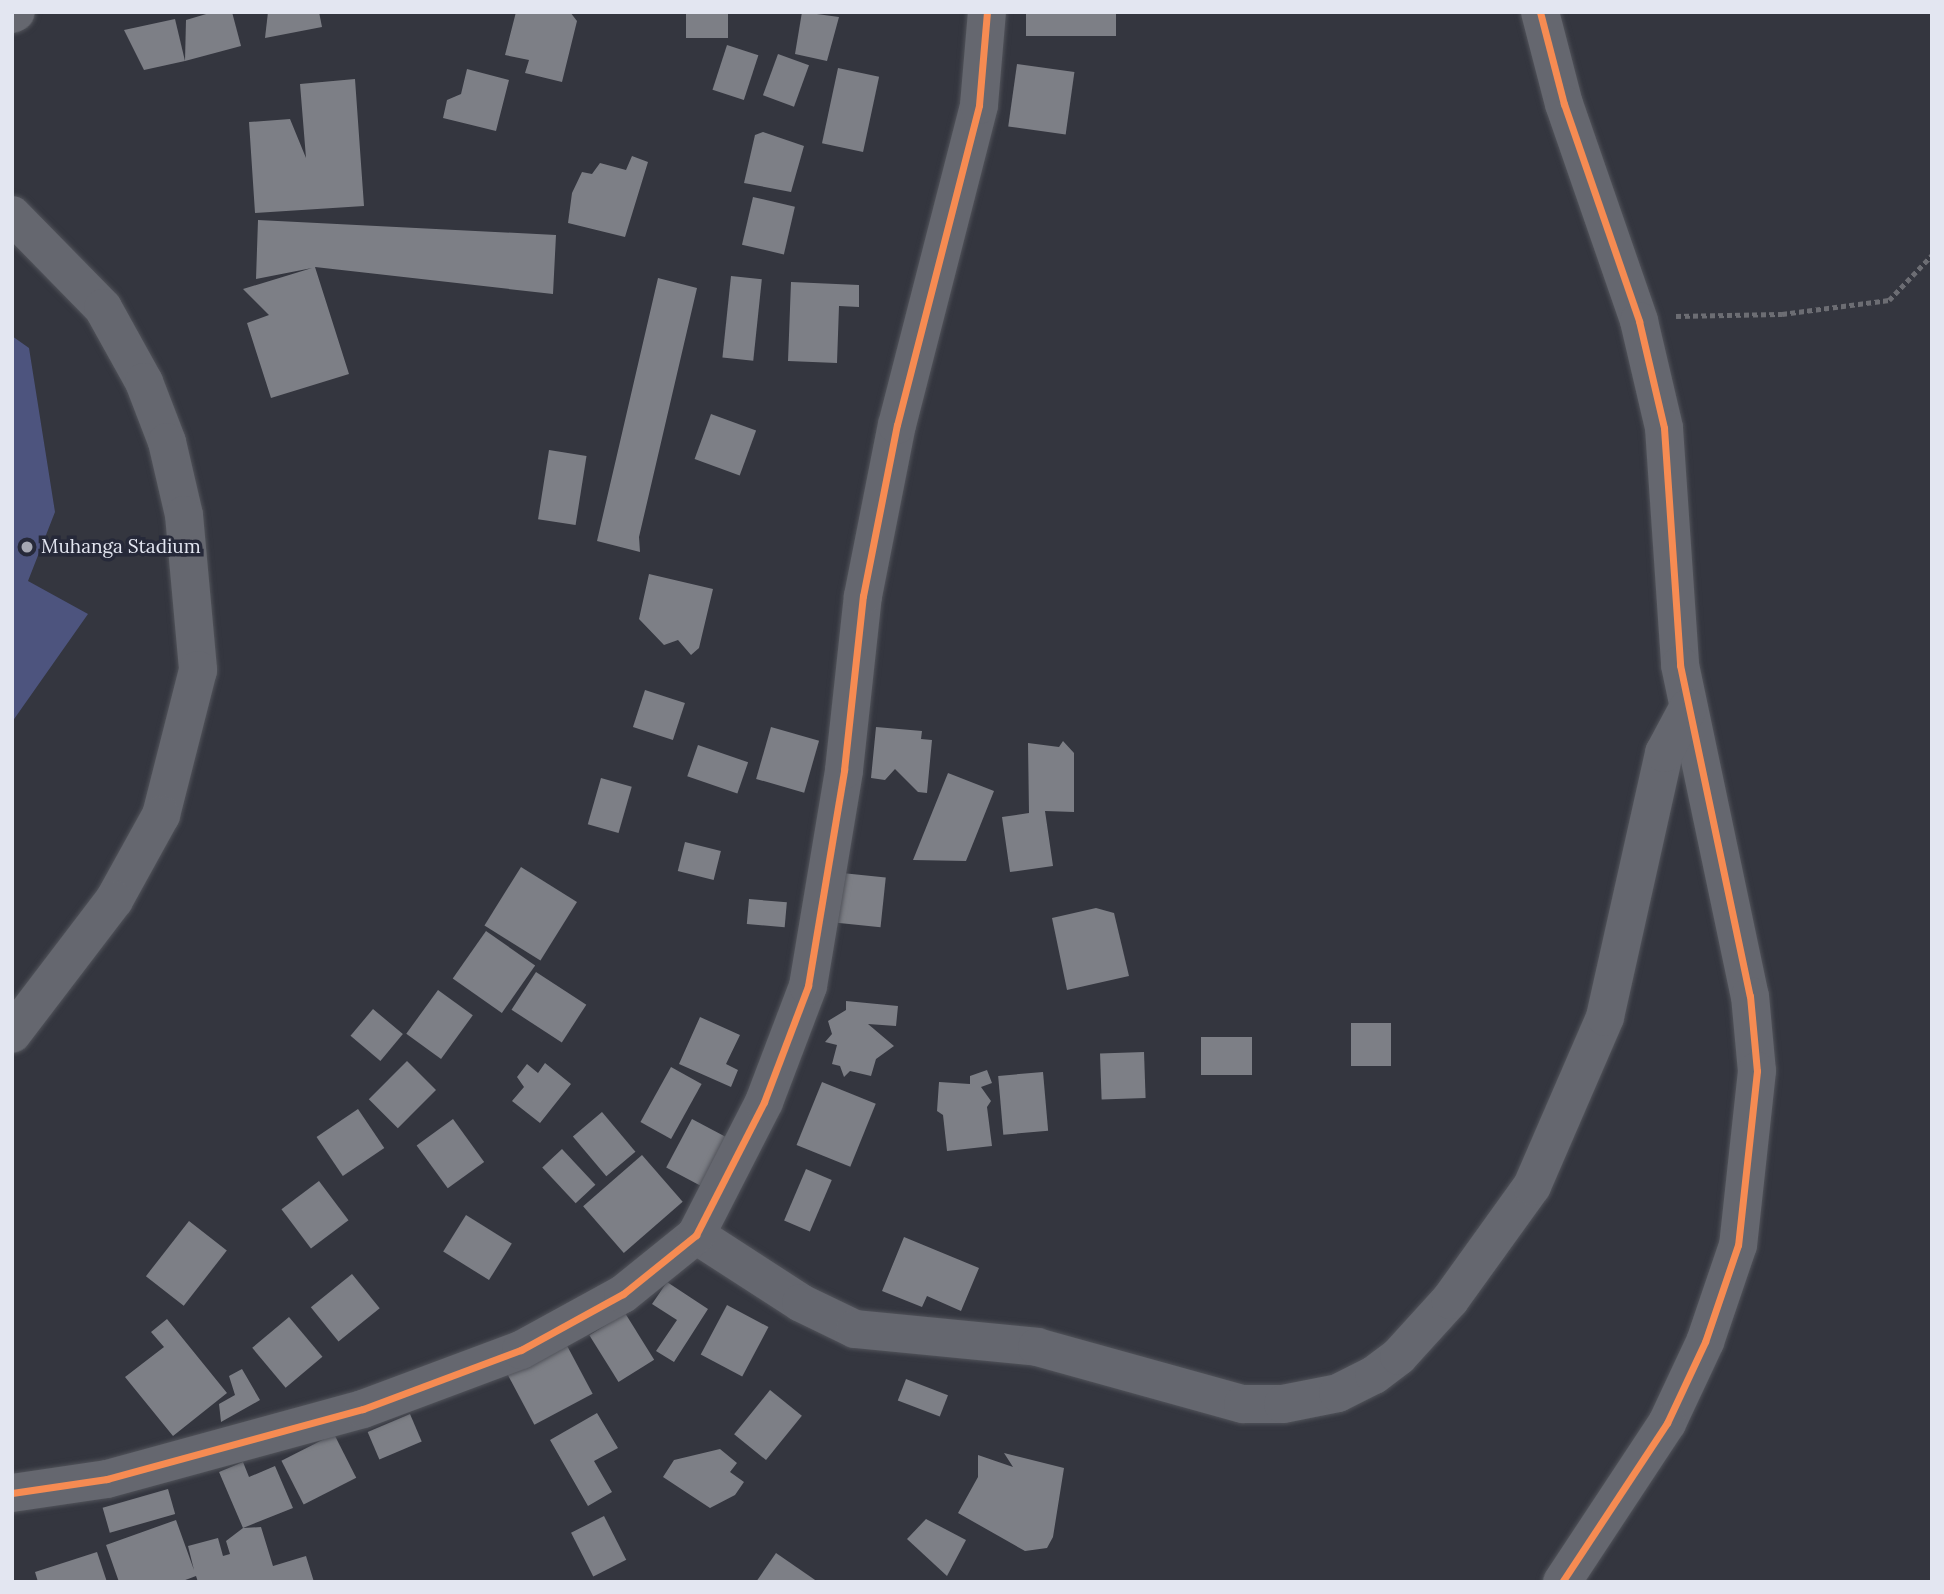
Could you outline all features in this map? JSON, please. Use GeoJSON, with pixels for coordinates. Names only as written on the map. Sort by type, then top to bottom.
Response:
{"type":"FeatureCollection","features":[{"type":"Feature","properties":{"kind":"street"},"geometry":{"type":"LineString","coordinates":[[12,1493],[107,1479],[350,1413],[521,1350],[623,1294],[696,1235],[764,1102],[808,986],[844,771],[863,596],[897,425],[979,105],[987,12]]}},
{"type":"Feature","properties":{"kind":"street"},"geometry":{"type":"LineString","coordinates":[[1540,12],[1564,104],[1639,321],[1664,428],[1676,626],[1688,708],[1757,1041],[1748,1175],[1738,1245],[1696,1365],[1667,1423],[1562,1582]]}},
{"type":"Feature","properties":{"kind":"street"},"geometry":{"type":"LineString","coordinates":[[12,215],[103,308],[144,383],[167,442],[184,515],[198,670],[161,815],[114,900],[12,1034]]}},
{"type":"Feature","properties":{"kind":"street"},"geometry":{"type":"LineString","coordinates":[[696,1235],[801,1303],[866,1331],[1037,1347],[1242,1404],[1283,1404],[1338,1393],[1374,1375],[1399,1356],[1450,1300],[1532,1186],[1605,1017],[1664,753],[1688,708]]}},
{"type":"Feature","properties":{"kind":"path"},"geometry":{"type":"LineString","coordinates":[[1639,321],[1708,313],[1782,314],[1889,300],[1932,255]]}},
{"type":"Feature","properties":{"kind":"shaded area","name":"Muhanga Stadium"},"geometry":{"type":"Polygon","coordinates":[[[12,336],[29,348],[55,512],[28,581],[88,614],[12,722],[12,336]]]}},
{"type":"Feature","properties":{"kind":"building"},"geometry":{"type":"Polygon","coordinates":[[[213,12],[232,12],[241,46],[185,61],[186,20],[213,12]]]}},
{"type":"Feature","properties":{"kind":"building"},"geometry":{"type":"Polygon","coordinates":[[[268,12],[319,12],[322,27],[265,38],[268,12]]]}},
{"type":"Feature","properties":{"kind":"building"},"geometry":{"type":"Polygon","coordinates":[[[516,12],[570,12],[577,21],[562,82],[525,73],[529,60],[505,55],[516,12]]]}},
{"type":"Feature","properties":{"kind":"building"},"geometry":{"type":"Polygon","coordinates":[[[686,12],[728,12],[728,38],[686,38],[686,12]]]}},
{"type":"Feature","properties":{"kind":"building"},"geometry":{"type":"Polygon","coordinates":[[[802,12],[839,17],[827,61],[795,54],[802,12]]]}},
{"type":"Feature","properties":{"kind":"building"},"geometry":{"type":"Polygon","coordinates":[[[1026,12],[1116,12],[1116,36],[1026,36],[1026,12]]]}},
{"type":"Feature","properties":{"kind":"building"},"geometry":{"type":"Polygon","coordinates":[[[175,19],[185,61],[144,70],[124,30],[175,19]]]}},
{"type":"Feature","properties":{"kind":"building"},"geometry":{"type":"Polygon","coordinates":[[[727,45],[758,55],[744,100],[712,90],[727,45]]]}},
{"type":"Feature","properties":{"kind":"building"},"geometry":{"type":"Polygon","coordinates":[[[778,54],[809,65],[794,107],[763,95],[778,54]]]}},
{"type":"Feature","properties":{"kind":"building"},"geometry":{"type":"Polygon","coordinates":[[[1017,64],[1074,72],[1066,134],[1008,126],[1017,64]]]}},
{"type":"Feature","properties":{"kind":"building"},"geometry":{"type":"Polygon","coordinates":[[[838,68],[879,77],[863,152],[822,143],[838,68]]]}},
{"type":"Feature","properties":{"kind":"building"},"geometry":{"type":"Polygon","coordinates":[[[467,69],[509,80],[496,131],[443,118],[447,100],[461,94],[467,69]]]}},
{"type":"Feature","properties":{"kind":"building"},"geometry":{"type":"Polygon","coordinates":[[[355,79],[364,206],[255,213],[249,122],[290,119],[306,158],[300,84],[355,79]]]}},
{"type":"Feature","properties":{"kind":"building"},"geometry":{"type":"Polygon","coordinates":[[[763,132],[804,146],[791,192],[744,183],[755,135],[763,132]]]}},
{"type":"Feature","properties":{"kind":"building"},"geometry":{"type":"Polygon","coordinates":[[[632,156],[648,162],[625,237],[568,223],[572,193],[582,172],[592,174],[600,163],[626,170],[632,156]]]}},
{"type":"Feature","properties":{"kind":"building"},"geometry":{"type":"Polygon","coordinates":[[[753,197],[795,207],[784,254],[742,245],[753,197]]]}},
{"type":"Feature","properties":{"kind":"building"},"geometry":{"type":"Polygon","coordinates":[[[258,220],[556,235],[553,294],[315,267],[349,374],[271,398],[247,323],[269,315],[243,289],[312,268],[256,279],[258,220]]]}},
{"type":"Feature","properties":{"kind":"building"},"geometry":{"type":"Polygon","coordinates":[[[731,276],[762,279],[753,361],[722,358],[731,276]]]}},
{"type":"Feature","properties":{"kind":"building"},"geometry":{"type":"Polygon","coordinates":[[[658,278],[697,288],[639,537],[640,552],[597,541],[658,278]]]}},
{"type":"Feature","properties":{"kind":"building"},"geometry":{"type":"Polygon","coordinates":[[[791,282],[859,285],[859,307],[839,306],[837,363],[788,361],[791,282]]]}},
{"type":"Feature","properties":{"kind":"building"},"geometry":{"type":"Polygon","coordinates":[[[711,414],[756,430],[740,476],[695,459],[711,414]]]}},
{"type":"Feature","properties":{"kind":"building"},"geometry":{"type":"Polygon","coordinates":[[[549,450],[587,456],[576,525],[538,519],[549,450]]]}},
{"type":"Feature","properties":{"kind":"building"},"geometry":{"type":"Polygon","coordinates":[[[649,574],[713,589],[699,648],[691,655],[678,640],[664,645],[639,619],[649,574]]]}},
{"type":"Feature","properties":{"kind":"building"},"geometry":{"type":"Polygon","coordinates":[[[645,690],[685,703],[673,740],[633,727],[645,690]]]}},
{"type":"Feature","properties":{"kind":"building"},"geometry":{"type":"Polygon","coordinates":[[[771,727],[819,741],[804,793],[756,779],[771,727]]]}},
{"type":"Feature","properties":{"kind":"building"},"geometry":{"type":"Polygon","coordinates":[[[876,727],[922,731],[921,739],[932,740],[927,793],[918,792],[895,769],[885,780],[871,778],[876,727]]]}},
{"type":"Feature","properties":{"kind":"building"},"geometry":{"type":"Polygon","coordinates":[[[1063,741],[1074,753],[1074,812],[1045,811],[1053,866],[1010,872],[1002,817],[1029,813],[1028,743],[1059,747],[1063,741]]]}},
{"type":"Feature","properties":{"kind":"building"},"geometry":{"type":"Polygon","coordinates":[[[698,745],[748,762],[737,793],[687,776],[698,745]]]}},
{"type":"Feature","properties":{"kind":"building"},"geometry":{"type":"Polygon","coordinates":[[[948,773],[994,791],[966,861],[913,860],[948,773]]]}},
{"type":"Feature","properties":{"kind":"building"},"geometry":{"type":"Polygon","coordinates":[[[601,778],[632,787],[619,833],[588,824],[601,778]]]}},
{"type":"Feature","properties":{"kind":"building"},"geometry":{"type":"Polygon","coordinates":[[[685,842],[721,851],[714,880],[678,871],[685,842]]]}},
{"type":"Feature","properties":{"kind":"building"},"geometry":{"type":"Polygon","coordinates":[[[521,867],[577,902],[540,960],[484,926],[521,867]]]}},
{"type":"Feature","properties":{"kind":"building"},"geometry":{"type":"Polygon","coordinates":[[[842,873],[886,878],[881,927],[837,923],[842,873]]]}},
{"type":"Feature","properties":{"kind":"building"},"geometry":{"type":"Polygon","coordinates":[[[749,899],[787,902],[785,927],[747,924],[749,899]]]}},
{"type":"Feature","properties":{"kind":"building"},"geometry":{"type":"Polygon","coordinates":[[[1096,908],[1114,913],[1129,976],[1067,990],[1052,918],[1096,908]]]}},
{"type":"Feature","properties":{"kind":"building"},"geometry":{"type":"Polygon","coordinates":[[[486,931],[535,965],[502,1013],[453,979],[486,931]]]}},
{"type":"Feature","properties":{"kind":"building"},"geometry":{"type":"Polygon","coordinates":[[[536,972],[586,1005],[562,1042],[511,1010],[536,972]]]}},
{"type":"Feature","properties":{"kind":"building"},"geometry":{"type":"Polygon","coordinates":[[[438,990],[473,1015],[441,1059],[406,1034],[438,990]]]}},
{"type":"Feature","properties":{"kind":"building"},"geometry":{"type":"Polygon","coordinates":[[[846,1001],[898,1006],[896,1026],[868,1024],[894,1046],[876,1059],[871,1076],[850,1071],[844,1077],[840,1066],[832,1064],[837,1045],[825,1042],[832,1034],[828,1021],[846,1010],[846,1001]]]}},
{"type":"Feature","properties":{"kind":"building"},"geometry":{"type":"Polygon","coordinates":[[[373,1009],[403,1034],[380,1061],[351,1036],[373,1009]]]}},
{"type":"Feature","properties":{"kind":"building"},"geometry":{"type":"Polygon","coordinates":[[[700,1017],[740,1035],[726,1064],[738,1070],[731,1087],[679,1064],[700,1017]]]}},
{"type":"Feature","properties":{"kind":"building"},"geometry":{"type":"Polygon","coordinates":[[[1351,1023],[1391,1023],[1391,1066],[1351,1066],[1351,1023]]]}},
{"type":"Feature","properties":{"kind":"building"},"geometry":{"type":"Polygon","coordinates":[[[1201,1037],[1252,1037],[1252,1075],[1201,1075],[1201,1037]]]}},
{"type":"Feature","properties":{"kind":"building"},"geometry":{"type":"Polygon","coordinates":[[[1144,1052],[1146,1098],[1102,1100],[1100,1054],[1144,1052]]]}},
{"type":"Feature","properties":{"kind":"building"},"geometry":{"type":"Polygon","coordinates":[[[407,1061],[436,1090],[398,1128],[369,1099],[407,1061]]]}},
{"type":"Feature","properties":{"kind":"building"},"geometry":{"type":"Polygon","coordinates":[[[545,1063],[571,1084],[540,1123],[512,1101],[524,1087],[517,1077],[527,1064],[538,1073],[545,1063]]]}},
{"type":"Feature","properties":{"kind":"building"},"geometry":{"type":"Polygon","coordinates":[[[671,1067],[702,1084],[671,1139],[640,1122],[671,1067]]]}},
{"type":"Feature","properties":{"kind":"building"},"geometry":{"type":"Polygon","coordinates":[[[987,1070],[992,1083],[981,1087],[991,1101],[987,1107],[992,1146],[947,1151],[943,1115],[937,1111],[939,1082],[970,1084],[970,1076],[987,1070]]]}},
{"type":"Feature","properties":{"kind":"building"},"geometry":{"type":"Polygon","coordinates":[[[1043,1072],[1048,1131],[1003,1135],[998,1076],[1043,1072]]]}},
{"type":"Feature","properties":{"kind":"building"},"geometry":{"type":"Polygon","coordinates":[[[822,1082],[876,1104],[850,1167],[797,1145],[822,1082]]]}},
{"type":"Feature","properties":{"kind":"building"},"geometry":{"type":"Polygon","coordinates":[[[358,1109],[384,1148],[343,1176],[317,1137],[358,1109]]]}},
{"type":"Feature","properties":{"kind":"building"},"geometry":{"type":"Polygon","coordinates":[[[602,1112],[635,1152],[606,1176],[573,1136],[602,1112]]]}},
{"type":"Feature","properties":{"kind":"building"},"geometry":{"type":"Polygon","coordinates":[[[453,1119],[484,1162],[448,1188],[417,1145],[453,1119]]]}},
{"type":"Feature","properties":{"kind":"building"},"geometry":{"type":"Polygon","coordinates":[[[692,1119],[727,1138],[701,1186],[666,1168],[692,1119]]]}},
{"type":"Feature","properties":{"kind":"building"},"geometry":{"type":"Polygon","coordinates":[[[562,1149],[595,1185],[576,1203],[542,1167],[562,1149]]]}},
{"type":"Feature","properties":{"kind":"building"},"geometry":{"type":"Polygon","coordinates":[[[642,1155],[683,1202],[624,1253],[583,1206],[642,1155]]]}},
{"type":"Feature","properties":{"kind":"building"},"geometry":{"type":"Polygon","coordinates":[[[806,1169],[832,1180],[810,1231],[784,1221],[806,1169]]]}},
{"type":"Feature","properties":{"kind":"building"},"geometry":{"type":"Polygon","coordinates":[[[319,1181],[348,1220],[311,1248],[281,1209],[319,1181]]]}},
{"type":"Feature","properties":{"kind":"building"},"geometry":{"type":"Polygon","coordinates":[[[466,1215],[512,1244],[489,1280],[443,1251],[466,1215]]]}},
{"type":"Feature","properties":{"kind":"building"},"geometry":{"type":"Polygon","coordinates":[[[189,1221],[227,1251],[184,1306],[146,1276],[189,1221]]]}},
{"type":"Feature","properties":{"kind":"building"},"geometry":{"type":"Polygon","coordinates":[[[904,1237],[979,1268],[961,1311],[927,1296],[922,1307],[882,1291],[904,1237]]]}},
{"type":"Feature","properties":{"kind":"building"},"geometry":{"type":"Polygon","coordinates":[[[352,1274],[380,1308],[339,1342],[311,1307],[352,1274]]]}},
{"type":"Feature","properties":{"kind":"building"},"geometry":{"type":"Polygon","coordinates":[[[667,1282],[708,1309],[674,1362],[656,1351],[677,1320],[652,1304],[667,1282]]]}},
{"type":"Feature","properties":{"kind":"building"},"geometry":{"type":"Polygon","coordinates":[[[727,1305],[768,1327],[742,1377],[701,1354],[727,1305]]]}},
{"type":"Feature","properties":{"kind":"building"},"geometry":{"type":"Polygon","coordinates":[[[625,1313],[654,1360],[619,1382],[589,1335],[625,1313]]]}},
{"type":"Feature","properties":{"kind":"building"},"geometry":{"type":"Polygon","coordinates":[[[289,1317],[322,1357],[286,1388],[252,1348],[289,1317]]]}},
{"type":"Feature","properties":{"kind":"building"},"geometry":{"type":"Polygon","coordinates":[[[167,1319],[227,1393],[173,1436],[125,1377],[164,1347],[151,1332],[167,1319]]]}},
{"type":"Feature","properties":{"kind":"building"},"geometry":{"type":"Polygon","coordinates":[[[564,1340],[593,1394],[534,1425],[506,1371],[564,1340]]]}},
{"type":"Feature","properties":{"kind":"building"},"geometry":{"type":"Polygon","coordinates":[[[242,1369],[260,1400],[221,1422],[219,1404],[235,1395],[229,1376],[242,1369]]]}},
{"type":"Feature","properties":{"kind":"building"},"geometry":{"type":"Polygon","coordinates":[[[906,1379],[948,1395],[940,1417],[898,1400],[906,1379]]]}},
{"type":"Feature","properties":{"kind":"building"},"geometry":{"type":"Polygon","coordinates":[[[770,1390],[802,1416],[766,1460],[734,1434],[770,1390]]]}},
{"type":"Feature","properties":{"kind":"building"},"geometry":{"type":"Polygon","coordinates":[[[597,1413],[618,1448],[594,1461],[612,1492],[588,1506],[550,1440],[597,1413]]]}},
{"type":"Feature","properties":{"kind":"building"},"geometry":{"type":"Polygon","coordinates":[[[410,1414],[422,1442],[379,1460],[368,1432],[410,1414]]]}},
{"type":"Feature","properties":{"kind":"building"},"geometry":{"type":"Polygon","coordinates":[[[334,1434],[356,1478],[304,1504],[281,1461],[334,1434]]]}},
{"type":"Feature","properties":{"kind":"building"},"geometry":{"type":"Polygon","coordinates":[[[720,1449],[737,1463],[730,1472],[744,1482],[735,1495],[710,1508],[663,1477],[674,1460],[720,1449]]]}},
{"type":"Feature","properties":{"kind":"building"},"geometry":{"type":"Polygon","coordinates":[[[1004,1453],[1064,1468],[1053,1537],[1047,1548],[1025,1551],[958,1513],[978,1477],[978,1455],[1013,1467],[1004,1453]]]}},
{"type":"Feature","properties":{"kind":"building"},"geometry":{"type":"Polygon","coordinates":[[[243,1462],[249,1477],[275,1466],[293,1508],[243,1528],[219,1472],[243,1462]]]}},
{"type":"Feature","properties":{"kind":"building"},"geometry":{"type":"Polygon","coordinates":[[[168,1489],[175,1514],[110,1533],[103,1508],[168,1489]]]}},
{"type":"Feature","properties":{"kind":"building"},"geometry":{"type":"Polygon","coordinates":[[[604,1516],[626,1560],[593,1576],[571,1533],[604,1516]]]}},
{"type":"Feature","properties":{"kind":"building"},"geometry":{"type":"Polygon","coordinates":[[[926,1519],[966,1540],[947,1576],[907,1539],[926,1519]]]}},
{"type":"Feature","properties":{"kind":"building"},"geometry":{"type":"Polygon","coordinates":[[[176,1520],[194,1570],[188,1546],[218,1538],[223,1556],[230,1554],[226,1541],[243,1528],[261,1527],[273,1566],[306,1556],[314,1582],[198,1582],[196,1576],[180,1582],[119,1582],[106,1545],[176,1520]]]}},
{"type":"Feature","properties":{"kind":"building"},"geometry":{"type":"Polygon","coordinates":[[[97,1552],[107,1582],[38,1582],[35,1572],[97,1552]]]}},
{"type":"Feature","properties":{"kind":"building"},"geometry":{"type":"Polygon","coordinates":[[[776,1553],[818,1582],[756,1582],[776,1553]]]}},
{"type":"Feature","properties":{"kind":"cycle path"},"geometry":{"type":"LineString","coordinates":[[12,1493],[107,1479],[363,1409],[521,1350],[623,1294],[696,1235],[764,1102],[808,986],[844,770],[863,596],[897,425],[979,105],[987,12]]}},
{"type":"Feature","properties":{"kind":"cycle path"},"geometry":{"type":"LineString","coordinates":[[1540,12],[1564,104],[1639,321],[1664,428],[1680,665],[1750,996],[1757,1071],[1738,1245],[1705,1342],[1667,1423],[1562,1582]]}},
{"type":"Feature","properties":{"kind":"place","name":"Muhanga Stadium"},"geometry":{"type":"Point","coordinates":[27,547]}}]}
